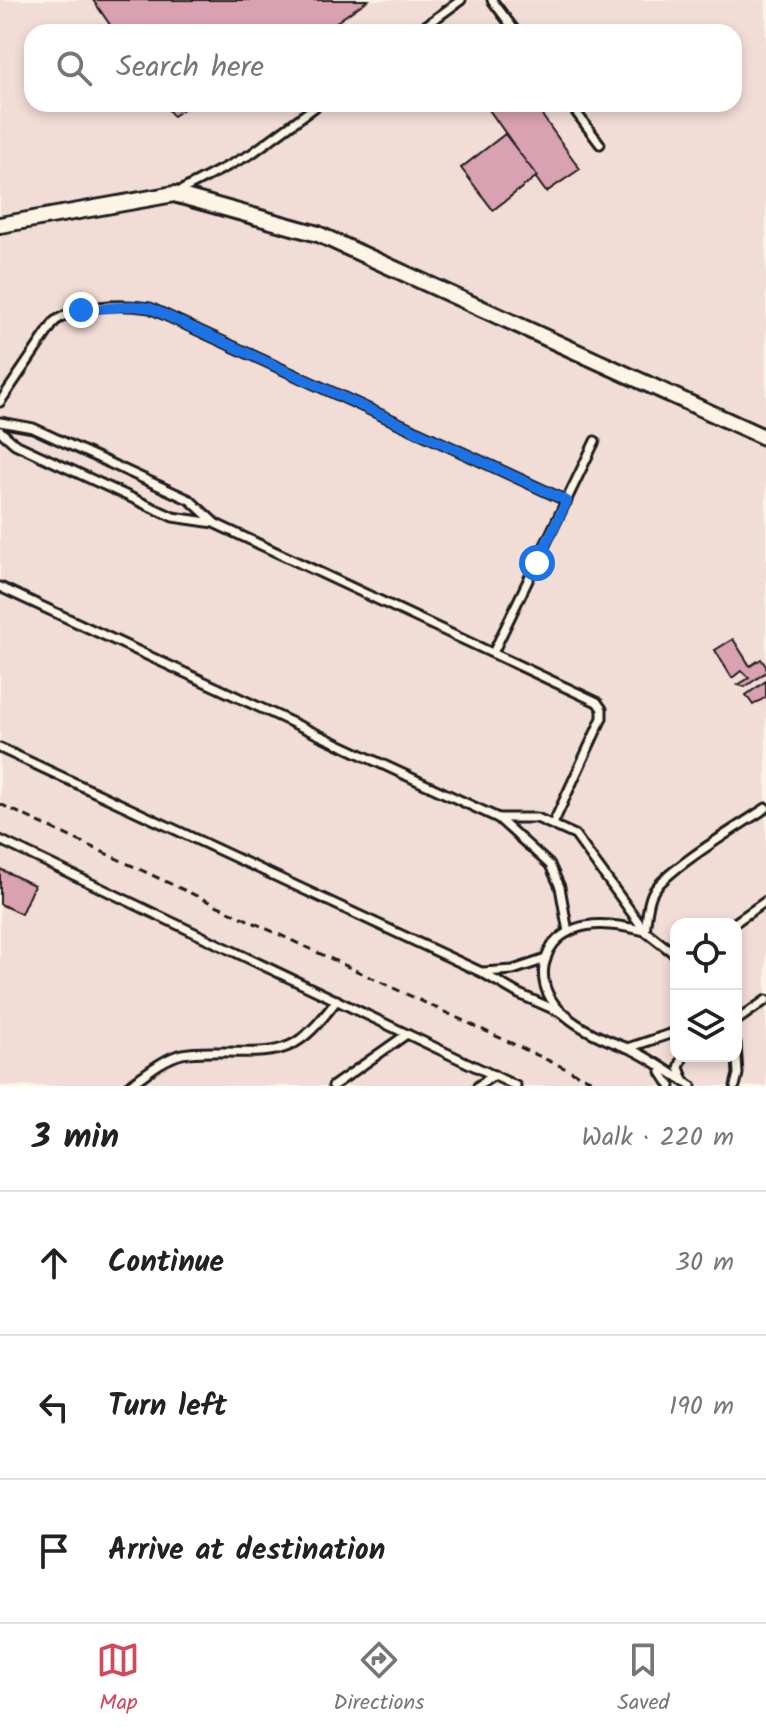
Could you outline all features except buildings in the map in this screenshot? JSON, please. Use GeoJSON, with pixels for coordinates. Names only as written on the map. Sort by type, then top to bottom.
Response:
{"type":"FeatureCollection","features":[{"type":"Feature","properties":{"kind":"street"},"geometry":{"type":"LineString","coordinates":[[0,225],[174,194],[318,234],[766,438]]}},
{"type":"Feature","properties":{"kind":"lane"},"geometry":{"type":"LineString","coordinates":[[428,24],[461,0]]}},
{"type":"Feature","properties":{"kind":"lane"},"geometry":{"type":"LineString","coordinates":[[492,0],[510,24]]}},
{"type":"Feature","properties":{"kind":"lane"},"geometry":{"type":"LineString","coordinates":[[174,194],[251,154],[308,112]]}},
{"type":"Feature","properties":{"kind":"lane"},"geometry":{"type":"LineString","coordinates":[[576,112],[600,144]]}},
{"type":"Feature","properties":{"kind":"lane"},"geometry":{"type":"LineString","coordinates":[[0,402],[55,321],[81,310],[150,308],[567,501]]}},
{"type":"Feature","properties":{"kind":"lane"},"geometry":{"type":"LineString","coordinates":[[0,422],[33,428],[190,500],[216,524]]}},
{"type":"Feature","properties":{"kind":"lane"},"geometry":{"type":"LineString","coordinates":[[0,431],[15,444],[173,517],[216,524],[591,699],[602,707],[601,721],[553,824]]}},
{"type":"Feature","properties":{"kind":"lane"},"geometry":{"type":"LineString","coordinates":[[493,653],[595,441]]}},
{"type":"Feature","properties":{"kind":"lane"},"geometry":{"type":"LineString","coordinates":[[0,587],[498,818],[550,865],[560,887],[568,932]]}},
{"type":"Feature","properties":{"kind":"lane"},"geometry":{"type":"LineString","coordinates":[[0,748],[567,1015]]}},
{"type":"Feature","properties":{"kind":"lane"},"geometry":{"type":"LineString","coordinates":[[645,931],[651,896],[659,884],[673,870],[766,808]]}},
{"type":"Feature","properties":{"kind":"lane"},"geometry":{"type":"LineString","coordinates":[[498,818],[537,818],[575,835],[645,931],[670,950]]}},
{"type":"Feature","properties":{"kind":"lane"},"geometry":{"type":"LineString","coordinates":[[0,840],[516,1086]]}},
{"type":"Feature","properties":{"kind":"lane"},"geometry":{"type":"LineString","coordinates":[[742,918],[766,901]]}},
{"type":"Feature","properties":{"kind":"lane"},"geometry":{"type":"LineString","coordinates":[[645,931],[626,926],[575,926],[557,940],[546,959],[543,972],[549,997],[555,1006],[589,1031],[628,1048],[691,1086]]}},
{"type":"Feature","properties":{"kind":"lane"},"geometry":{"type":"LineString","coordinates":[[481,972],[513,970],[546,959]]}},
{"type":"Feature","properties":{"kind":"lane"},"geometry":{"type":"LineString","coordinates":[[128,1086],[179,1055],[192,1052],[268,1053],[285,1049],[323,1018],[337,1000]]}},
{"type":"Feature","properties":{"kind":"lane"},"geometry":{"type":"LineString","coordinates":[[742,1017],[766,1000]]}},
{"type":"Feature","properties":{"kind":"lane"},"geometry":{"type":"LineString","coordinates":[[333,1086],[407,1034]]}},
{"type":"Feature","properties":{"kind":"lane"},"geometry":{"type":"LineString","coordinates":[[628,1048],[670,1034]]}},
{"type":"Feature","properties":{"kind":"lane"},"geometry":{"type":"LineString","coordinates":[[651,1062],[670,1086]]}},
{"type":"Feature","properties":{"kind":"lane"},"geometry":{"type":"LineString","coordinates":[[681,1062],[681,1076],[691,1086]]}},
{"type":"Feature","properties":{"kind":"lane"},"geometry":{"type":"LineString","coordinates":[[735,1086],[737,1062]]}},
{"type":"Feature","properties":{"kind":"lane"},"geometry":{"type":"LineString","coordinates":[[478,1086],[494,1075]]}},
{"type":"Feature","properties":{"kind":"path"},"geometry":{"type":"LineString","coordinates":[[0,804],[603,1086]]}},
{"type":"Feature","properties":{"kind":"shaded area"},"geometry":{"type":"Polygon","coordinates":[[[0,0],[766,0],[766,1086],[0,1086],[0,0]]]}},
{"type":"Feature","properties":{"kind":"route"},"geometry":{"type":"LineString","coordinates":[[81,310],[133,306],[150,308],[567,501],[537,563]]}}]}
